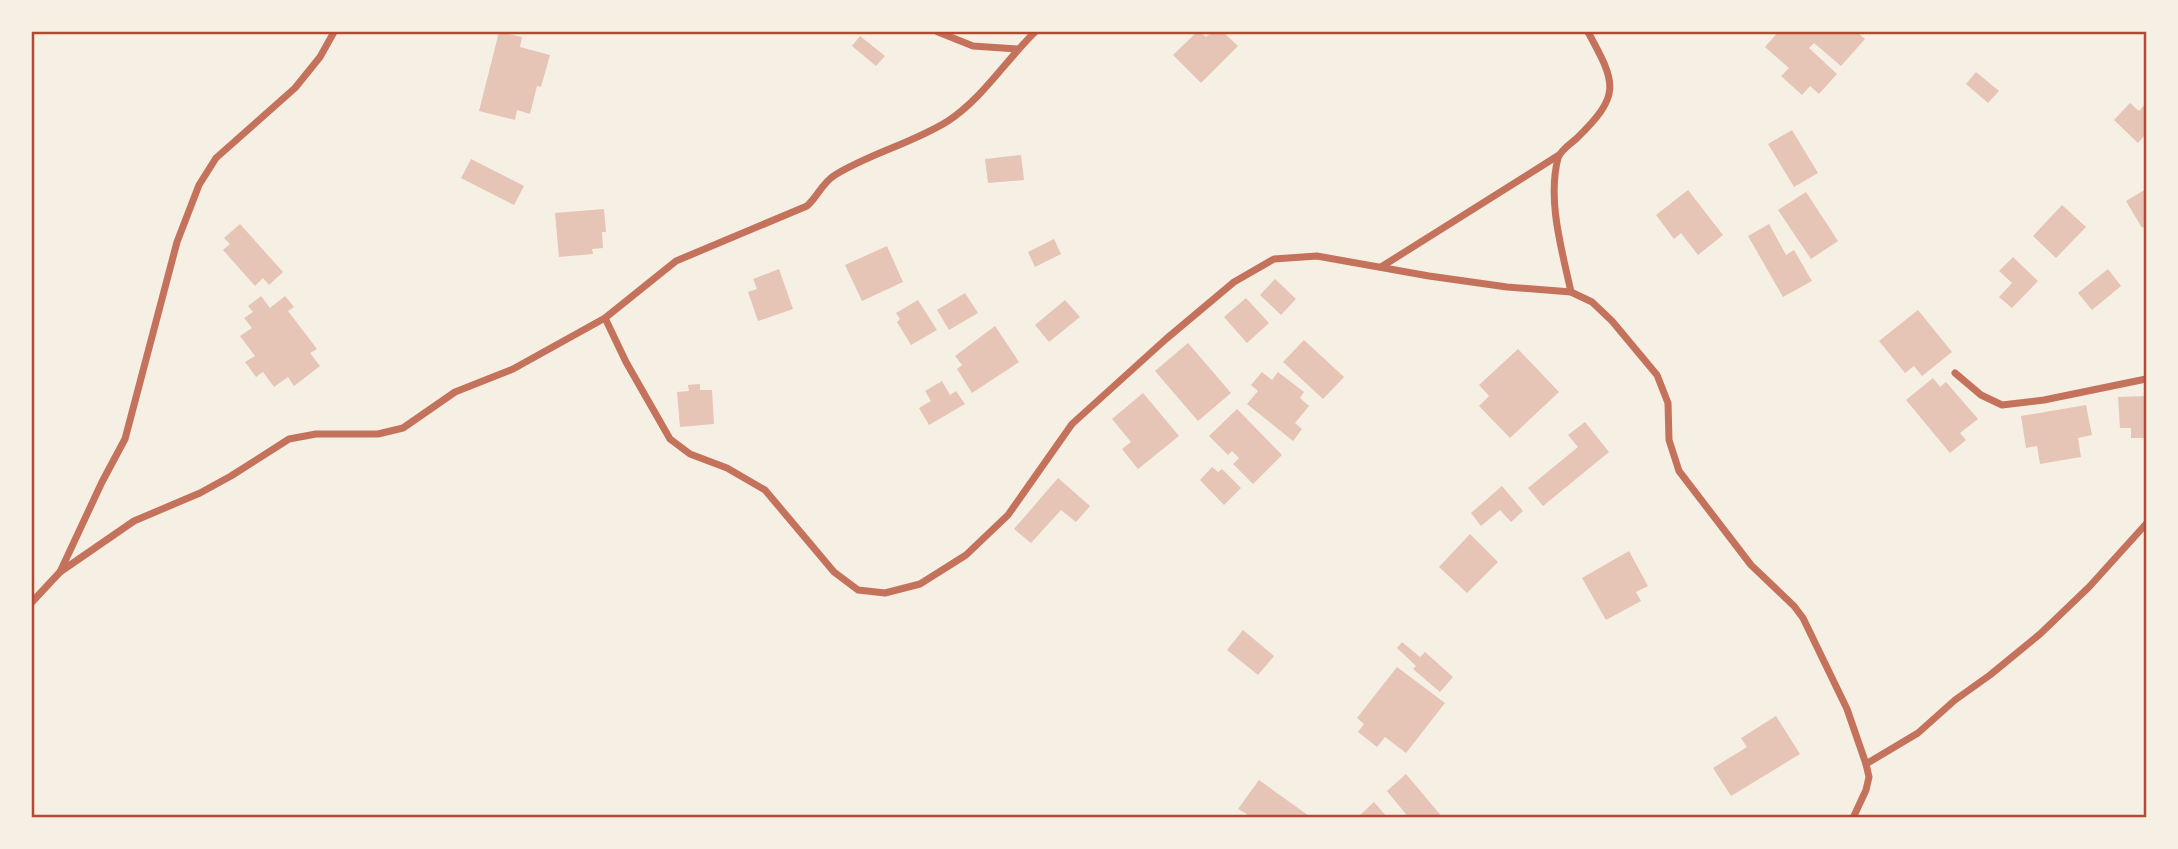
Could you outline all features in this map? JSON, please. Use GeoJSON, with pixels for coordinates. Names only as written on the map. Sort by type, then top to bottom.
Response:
{"type":"FeatureCollection","features":[{"type":"Feature","properties":{"kind":"street"},"geometry":{"type":"LineString","coordinates":[[60,572],[125,439],[177,242],[199,186],[216,158],[295,88],[320,57],[334,32]]}},
{"type":"Feature","properties":{"kind":"street"},"geometry":{"type":"LineString","coordinates":[[938,32],[973,46],[1017,49]]}},
{"type":"Feature","properties":{"kind":"street"},"geometry":{"type":"LineString","coordinates":[[32,602],[60,572],[134,521],[200,493],[289,439],[316,433],[378,434],[403,428],[455,392],[513,369],[605,318],[676,261],[794,213],[815,199],[822,186],[834,176],[949,120],[982,92],[1017,49],[1035,32]]}},
{"type":"Feature","properties":{"kind":"street"},"geometry":{"type":"LineString","coordinates":[[1380,268],[1559,155],[1585,130],[1608,102],[1611,83],[1604,60],[1588,32]]}},
{"type":"Feature","properties":{"kind":"street"},"geometry":{"type":"LineString","coordinates":[[1559,155],[1554,192],[1560,241],[1571,292]]}},
{"type":"Feature","properties":{"kind":"street"},"geometry":{"type":"LineString","coordinates":[[605,318],[626,362],[670,439],[690,454],[727,468],[765,490],[834,572],[858,590],[884,593],[920,584],[966,555],[1008,515],[1072,424],[1234,282],[1274,259],[1317,256],[1507,287],[1571,292],[1592,302],[1612,321],[1657,375],[1668,402],[1669,440],[1679,471],[1751,565],[1803,618],[1847,709],[1866,764],[1869,777],[1866,790],[1853,817]]}},
{"type":"Feature","properties":{"kind":"street"},"geometry":{"type":"LineString","coordinates":[[1955,373],[1981,395],[2002,405],[2044,400],[2147,379]]}},
{"type":"Feature","properties":{"kind":"street"},"geometry":{"type":"LineString","coordinates":[[1866,764],[1918,733],[1955,700],[2040,634],[2089,587],[2147,524]]}},
{"type":"Feature","properties":{"kind":"building"},"geometry":{"type":"Polygon","coordinates":[[[499,32],[522,37],[520,47],[550,55],[541,87],[537,86],[530,114],[517,110],[515,120],[479,111],[499,32]]]}},
{"type":"Feature","properties":{"kind":"building"},"geometry":{"type":"Polygon","coordinates":[[[1197,32],[1206,37],[1212,32],[1223,32],[1238,46],[1201,83],[1173,55],[1197,32]]]}},
{"type":"Feature","properties":{"kind":"building"},"geometry":{"type":"Polygon","coordinates":[[[1778,32],[1857,32],[1865,39],[1841,66],[1814,43],[1809,48],[1837,74],[1819,94],[1810,86],[1802,95],[1781,76],[1789,68],[1765,47],[1778,32]]]}},
{"type":"Feature","properties":{"kind":"building"},"geometry":{"type":"Polygon","coordinates":[[[860,36],[885,56],[876,66],[852,46],[860,36]]]}},
{"type":"Feature","properties":{"kind":"building"},"geometry":{"type":"Polygon","coordinates":[[[1976,72],[1999,91],[1988,103],[1966,84],[1976,72]]]}},
{"type":"Feature","properties":{"kind":"building"},"geometry":{"type":"Polygon","coordinates":[[[2130,103],[2139,111],[2146,103],[2146,138],[2144,136],[2138,143],[2114,120],[2130,103]]]}},
{"type":"Feature","properties":{"kind":"building"},"geometry":{"type":"Polygon","coordinates":[[[1792,130],[1818,173],[1794,187],[1768,144],[1792,130]]]}},
{"type":"Feature","properties":{"kind":"building"},"geometry":{"type":"Polygon","coordinates":[[[1021,155],[1024,180],[988,183],[985,159],[1021,155]]]}},
{"type":"Feature","properties":{"kind":"building"},"geometry":{"type":"Polygon","coordinates":[[[471,159],[524,186],[514,205],[461,178],[471,159]]]}},
{"type":"Feature","properties":{"kind":"building"},"geometry":{"type":"Polygon","coordinates":[[[2146,189],[2146,225],[2142,228],[2126,201],[2146,189]]]}},
{"type":"Feature","properties":{"kind":"building"},"geometry":{"type":"Polygon","coordinates":[[[1688,190],[1723,235],[1698,255],[1681,233],[1674,239],[1656,215],[1688,190]]]}},
{"type":"Feature","properties":{"kind":"building"},"geometry":{"type":"Polygon","coordinates":[[[1806,192],[1838,241],[1811,259],[1778,210],[1806,192]]]}},
{"type":"Feature","properties":{"kind":"building"},"geometry":{"type":"Polygon","coordinates":[[[2062,205],[2086,227],[2056,258],[2033,236],[2062,205]]]}},
{"type":"Feature","properties":{"kind":"building"},"geometry":{"type":"Polygon","coordinates":[[[604,209],[606,232],[602,232],[603,248],[592,249],[593,254],[559,257],[555,213],[604,209]]]}},
{"type":"Feature","properties":{"kind":"building"},"geometry":{"type":"Polygon","coordinates":[[[240,224],[283,272],[269,285],[263,278],[255,286],[223,250],[230,244],[224,238],[240,224]]]}},
{"type":"Feature","properties":{"kind":"building"},"geometry":{"type":"Polygon","coordinates":[[[1769,224],[1786,255],[1794,250],[1812,281],[1783,297],[1748,236],[1769,224]]]}},
{"type":"Feature","properties":{"kind":"building"},"geometry":{"type":"Polygon","coordinates":[[[1054,239],[1061,254],[1035,267],[1028,252],[1054,239]]]}},
{"type":"Feature","properties":{"kind":"building"},"geometry":{"type":"Polygon","coordinates":[[[887,246],[903,282],[862,301],[845,265],[887,246]]]}},
{"type":"Feature","properties":{"kind":"building"},"geometry":{"type":"Polygon","coordinates":[[[2013,257],[2038,281],[2012,308],[1999,297],[2012,283],[1999,271],[2013,257]]]}},
{"type":"Feature","properties":{"kind":"building"},"geometry":{"type":"Polygon","coordinates":[[[779,269],[793,309],[758,321],[748,292],[757,289],[753,279],[779,269]]]}},
{"type":"Feature","properties":{"kind":"building"},"geometry":{"type":"Polygon","coordinates":[[[2108,269],[2121,286],[2092,310],[2078,293],[2108,269]]]}},
{"type":"Feature","properties":{"kind":"building"},"geometry":{"type":"Polygon","coordinates":[[[1275,279],[1296,299],[1281,315],[1260,295],[1275,279]]]}},
{"type":"Feature","properties":{"kind":"building"},"geometry":{"type":"Polygon","coordinates":[[[965,293],[978,313],[949,330],[937,310],[965,293]]]}},
{"type":"Feature","properties":{"kind":"building"},"geometry":{"type":"Polygon","coordinates":[[[261,296],[270,308],[285,296],[294,307],[288,311],[317,349],[310,353],[320,366],[294,386],[288,377],[274,387],[263,372],[256,377],[245,362],[255,356],[240,336],[252,328],[244,318],[253,312],[248,306],[261,296]]]}},
{"type":"Feature","properties":{"kind":"building"},"geometry":{"type":"Polygon","coordinates":[[[1246,298],[1269,323],[1247,343],[1224,317],[1246,298]]]}},
{"type":"Feature","properties":{"kind":"building"},"geometry":{"type":"Polygon","coordinates":[[[918,300],[937,330],[911,345],[897,322],[900,319],[896,313],[918,300]]]}},
{"type":"Feature","properties":{"kind":"building"},"geometry":{"type":"Polygon","coordinates":[[[1065,300],[1080,317],[1049,342],[1035,325],[1065,300]]]}},
{"type":"Feature","properties":{"kind":"building"},"geometry":{"type":"Polygon","coordinates":[[[1918,310],[1952,352],[1922,376],[1914,366],[1905,373],[1879,341],[1918,310]]]}},
{"type":"Feature","properties":{"kind":"building"},"geometry":{"type":"Polygon","coordinates":[[[995,326],[1019,362],[972,393],[957,369],[962,365],[955,356],[995,326]]]}},
{"type":"Feature","properties":{"kind":"building"},"geometry":{"type":"Polygon","coordinates":[[[1304,340],[1344,377],[1323,399],[1283,362],[1304,340]]]}},
{"type":"Feature","properties":{"kind":"building"},"geometry":{"type":"Polygon","coordinates":[[[1188,343],[1231,393],[1198,421],[1155,371],[1188,343]]]}},
{"type":"Feature","properties":{"kind":"building"},"geometry":{"type":"Polygon","coordinates":[[[1518,349],[1559,392],[1510,438],[1479,406],[1489,396],[1479,385],[1518,349]]]}},
{"type":"Feature","properties":{"kind":"building"},"geometry":{"type":"Polygon","coordinates":[[[1262,372],[1272,380],[1278,372],[1304,392],[1300,398],[1309,406],[1295,423],[1302,429],[1293,441],[1247,404],[1258,391],[1251,385],[1262,372]]]}},
{"type":"Feature","properties":{"kind":"building"},"geometry":{"type":"Polygon","coordinates":[[[1933,378],[1940,387],[1946,382],[1978,419],[1960,433],[1966,440],[1950,453],[1906,400],[1933,378]]]}},
{"type":"Feature","properties":{"kind":"building"},"geometry":{"type":"Polygon","coordinates":[[[942,381],[950,395],[956,391],[965,404],[929,425],[919,408],[931,401],[925,391],[942,381]]]}},
{"type":"Feature","properties":{"kind":"building"},"geometry":{"type":"Polygon","coordinates":[[[700,384],[700,390],[712,390],[714,424],[680,427],[677,392],[689,391],[688,385],[700,384]]]}},
{"type":"Feature","properties":{"kind":"building"},"geometry":{"type":"Polygon","coordinates":[[[1143,393],[1179,436],[1138,469],[1122,449],[1131,442],[1112,419],[1143,393]]]}},
{"type":"Feature","properties":{"kind":"building"},"geometry":{"type":"Polygon","coordinates":[[[2146,396],[2146,438],[2131,438],[2131,428],[2120,428],[2118,397],[2146,396]]]}},
{"type":"Feature","properties":{"kind":"building"},"geometry":{"type":"Polygon","coordinates":[[[2086,405],[2092,435],[2078,438],[2081,457],[2040,464],[2037,446],[2026,448],[2021,416],[2086,405]]]}},
{"type":"Feature","properties":{"kind":"building"},"geometry":{"type":"Polygon","coordinates":[[[1237,409],[1282,455],[1253,484],[1233,464],[1239,458],[1232,451],[1228,455],[1209,436],[1237,409]]]}},
{"type":"Feature","properties":{"kind":"building"},"geometry":{"type":"Polygon","coordinates":[[[1585,422],[1609,452],[1543,506],[1528,488],[1578,447],[1568,435],[1585,422]]]}},
{"type":"Feature","properties":{"kind":"building"},"geometry":{"type":"Polygon","coordinates":[[[1212,467],[1218,472],[1222,469],[1241,488],[1224,505],[1200,480],[1212,467]]]}},
{"type":"Feature","properties":{"kind":"building"},"geometry":{"type":"Polygon","coordinates":[[[1058,478],[1090,506],[1076,522],[1061,510],[1031,543],[1014,529],[1058,478]]]}},
{"type":"Feature","properties":{"kind":"building"},"geometry":{"type":"Polygon","coordinates":[[[1502,486],[1523,511],[1511,522],[1500,510],[1481,526],[1471,513],[1502,486]]]}},
{"type":"Feature","properties":{"kind":"building"},"geometry":{"type":"Polygon","coordinates":[[[1470,534],[1498,562],[1467,593],[1439,567],[1470,534]]]}},
{"type":"Feature","properties":{"kind":"building"},"geometry":{"type":"Polygon","coordinates":[[[1629,551],[1648,586],[1636,592],[1641,601],[1606,620],[1582,578],[1629,551]]]}},
{"type":"Feature","properties":{"kind":"building"},"geometry":{"type":"Polygon","coordinates":[[[1243,630],[1274,656],[1258,675],[1227,650],[1243,630]]]}},
{"type":"Feature","properties":{"kind":"building"},"geometry":{"type":"Polygon","coordinates":[[[1402,642],[1420,657],[1425,652],[1453,677],[1440,692],[1413,669],[1416,666],[1397,648],[1402,642]]]}},
{"type":"Feature","properties":{"kind":"building"},"geometry":{"type":"Polygon","coordinates":[[[1397,667],[1445,703],[1406,753],[1385,737],[1377,747],[1358,732],[1364,724],[1357,718],[1397,667]]]}},
{"type":"Feature","properties":{"kind":"building"},"geometry":{"type":"Polygon","coordinates":[[[1776,716],[1800,754],[1731,796],[1713,768],[1747,747],[1741,738],[1776,716]]]}},
{"type":"Feature","properties":{"kind":"building"},"geometry":{"type":"Polygon","coordinates":[[[1406,774],[1443,818],[1409,818],[1387,791],[1406,774]]]}},
{"type":"Feature","properties":{"kind":"building"},"geometry":{"type":"Polygon","coordinates":[[[1259,780],[1312,818],[1245,818],[1247,814],[1238,809],[1259,780]]]}},
{"type":"Feature","properties":{"kind":"building"},"geometry":{"type":"Polygon","coordinates":[[[1374,802],[1388,818],[1357,818],[1374,802]]]}}]}
